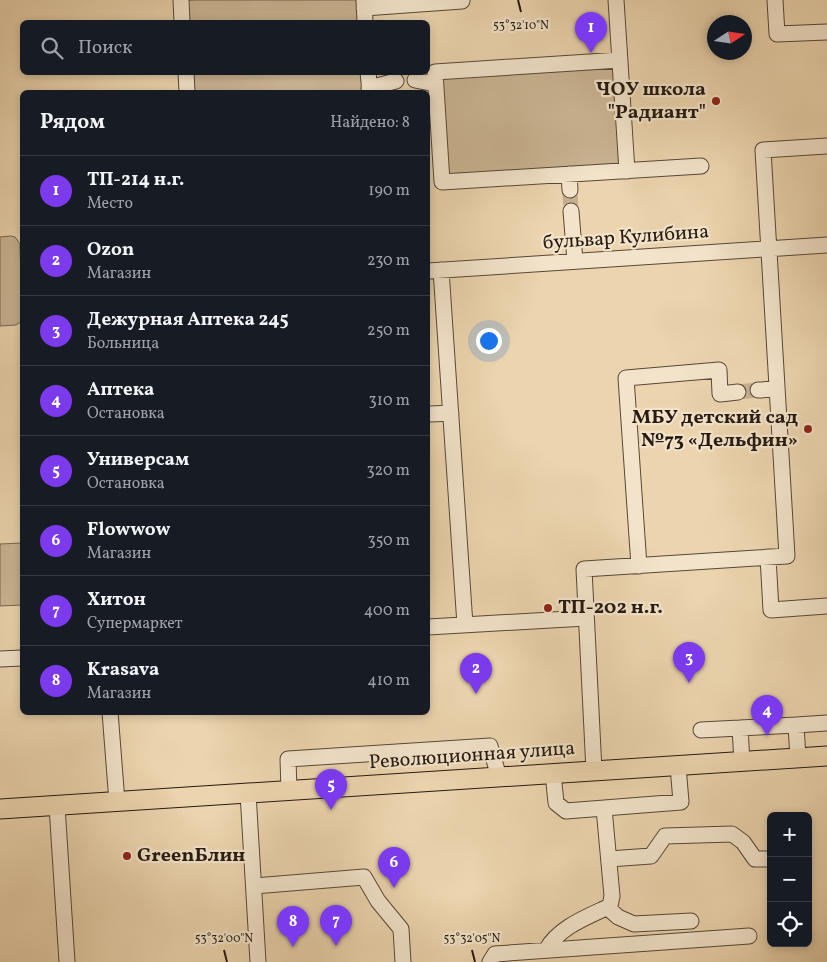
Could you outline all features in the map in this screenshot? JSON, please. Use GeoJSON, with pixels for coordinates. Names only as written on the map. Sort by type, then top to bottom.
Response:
{"type":"FeatureCollection","features":[{"type":"Feature","properties":{"kind":"main road","name":"Революционная улица"},"geometry":{"type":"LineString","coordinates":[[0,809],[827,756]]}},
{"type":"Feature","properties":{"kind":"street"},"geometry":{"type":"LineString","coordinates":[[181,0],[182,20]]}},
{"type":"Feature","properties":{"kind":"street"},"geometry":{"type":"LineString","coordinates":[[364,10],[462,0]]}},
{"type":"Feature","properties":{"kind":"street"},"geometry":{"type":"LineString","coordinates":[[616,0],[627,171]]}},
{"type":"Feature","properties":{"kind":"street"},"geometry":{"type":"LineString","coordinates":[[775,0],[777,34],[827,32]]}},
{"type":"Feature","properties":{"kind":"street"},"geometry":{"type":"LineString","coordinates":[[620,60],[435,72],[442,182],[701,166]]}},
{"type":"Feature","properties":{"kind":"street"},"geometry":{"type":"LineString","coordinates":[[186,75],[187,90]]}},
{"type":"Feature","properties":{"kind":"street"},"geometry":{"type":"LineString","coordinates":[[368,75],[370,90],[396,81]]}},
{"type":"Feature","properties":{"kind":"street"},"geometry":{"type":"LineString","coordinates":[[415,80],[436,84]]}},
{"type":"Feature","properties":{"kind":"street"},"geometry":{"type":"LineString","coordinates":[[594,771],[584,569],[787,556],[763,150],[827,146]]}},
{"type":"Feature","properties":{"kind":"street"},"geometry":{"type":"LineString","coordinates":[[569,174],[570,190]]}},
{"type":"Feature","properties":{"kind":"street"},"geometry":{"type":"LineString","coordinates":[[571,211],[575,261]]}},
{"type":"Feature","properties":{"kind":"street","name":"бульвар Кулибина"},"geometry":{"type":"LineString","coordinates":[[434,270],[827,245]]}},
{"type":"Feature","properties":{"kind":"street"},"geometry":{"type":"LineString","coordinates":[[434,270],[451,413],[465,625]]}},
{"type":"Feature","properties":{"kind":"street"},"geometry":{"type":"LineString","coordinates":[[639,566],[626,378],[719,370],[720,394],[738,392]]}},
{"type":"Feature","properties":{"kind":"street"},"geometry":{"type":"LineString","coordinates":[[758,390],[777,389]]}},
{"type":"Feature","properties":{"kind":"street"},"geometry":{"type":"LineString","coordinates":[[431,414],[451,413]]}},
{"type":"Feature","properties":{"kind":"street"},"geometry":{"type":"LineString","coordinates":[[768,557],[771,610],[827,606]]}},
{"type":"Feature","properties":{"kind":"street"},"geometry":{"type":"LineString","coordinates":[[430,627],[586,618]]}},
{"type":"Feature","properties":{"kind":"street"},"geometry":{"type":"LineString","coordinates":[[0,660],[20,658]]}},
{"type":"Feature","properties":{"kind":"street"},"geometry":{"type":"LineString","coordinates":[[110,715],[117,802]]}},
{"type":"Feature","properties":{"kind":"street"},"geometry":{"type":"LineString","coordinates":[[701,730],[827,723]]}},
{"type":"Feature","properties":{"kind":"street"},"geometry":{"type":"LineString","coordinates":[[796,724],[798,758]]}},
{"type":"Feature","properties":{"kind":"street"},"geometry":{"type":"LineString","coordinates":[[740,728],[742,762]]}},
{"type":"Feature","properties":{"kind":"street"},"geometry":{"type":"LineString","coordinates":[[289,790],[288,759],[490,746],[499,777]]}},
{"type":"Feature","properties":{"kind":"street"},"geometry":{"type":"LineString","coordinates":[[554,773],[556,803],[566,811],[681,802],[678,766]]}},
{"type":"Feature","properties":{"kind":"street"},"geometry":{"type":"LineString","coordinates":[[248,793],[258,962]]}},
{"type":"Feature","properties":{"kind":"street"},"geometry":{"type":"LineString","coordinates":[[57,806],[67,962]]}},
{"type":"Feature","properties":{"kind":"street"},"geometry":{"type":"LineString","coordinates":[[546,950],[550,942],[573,923],[610,906],[612,896],[604,808]]}},
{"type":"Feature","properties":{"kind":"street"},"geometry":{"type":"LineString","coordinates":[[608,859],[651,856],[665,836],[732,834],[743,842],[756,859],[767,858]]}},
{"type":"Feature","properties":{"kind":"street"},"geometry":{"type":"LineString","coordinates":[[254,886],[364,877],[378,900],[401,929],[403,962]]}},
{"type":"Feature","properties":{"kind":"street"},"geometry":{"type":"LineString","coordinates":[[607,907],[618,917],[634,924],[691,921]]}},
{"type":"Feature","properties":{"kind":"street"},"geometry":{"type":"LineString","coordinates":[[490,962],[495,954],[749,936]]}},
{"type":"Feature","properties":{"kind":"shaded area"},"geometry":{"type":"Polygon","coordinates":[[[362,0],[364,20],[184,20],[182,1],[362,0]]]}},
{"type":"Feature","properties":{"kind":"shaded area"},"geometry":{"type":"Polygon","coordinates":[[[618,62],[624,168],[445,179],[438,74],[618,62]]]}},
{"type":"Feature","properties":{"kind":"shaded area"},"geometry":{"type":"Polygon","coordinates":[[[187,75],[367,75],[368,90],[189,90],[187,75]]]}},
{"type":"Feature","properties":{"kind":"shaded area"},"geometry":{"type":"Polygon","coordinates":[[[0,237],[15,237],[20,244],[20,322],[16,325],[0,326],[0,237]]]}},
{"type":"Feature","properties":{"kind":"shaded area"},"geometry":{"type":"Polygon","coordinates":[[[20,543],[20,605],[0,606],[0,544],[20,543]]]}},
{"type":"Feature","properties":{"kind":"tunnel"},"geometry":{"type":"LineString","coordinates":[[570,190],[571,211]]}},
{"type":"Feature","properties":{"kind":"tunnel"},"geometry":{"type":"LineString","coordinates":[[738,392],[758,390]]}},
{"type":"Feature","properties":{"kind":"place","name":"ТП-214 н.г."},"geometry":{"type":"Point","coordinates":[591,53]}},
{"type":"Feature","properties":{"kind":"place","name":"ЧОУ школа \"Радиант\""},"geometry":{"type":"Point","coordinates":[716,101]}},
{"type":"Feature","properties":{"kind":"place","name":"МБУ детский сад №73 «Дельфин»"},"geometry":{"type":"Point","coordinates":[808,429]}},
{"type":"Feature","properties":{"kind":"place","name":"ТП-202 н.г."},"geometry":{"type":"Point","coordinates":[548,608]}},
{"type":"Feature","properties":{"kind":"place","name":"Дежурная Аптека 245"},"geometry":{"type":"Point","coordinates":[689,683]}},
{"type":"Feature","properties":{"kind":"place","name":"Ozon"},"geometry":{"type":"Point","coordinates":[476,694]}},
{"type":"Feature","properties":{"kind":"place","name":"Аптека"},"geometry":{"type":"Point","coordinates":[767,736]}},
{"type":"Feature","properties":{"kind":"place","name":"Универсам"},"geometry":{"type":"Point","coordinates":[331,810]}},
{"type":"Feature","properties":{"kind":"place","name":"GreenБлин"},"geometry":{"type":"Point","coordinates":[127,856]}},
{"type":"Feature","properties":{"kind":"place","name":"Flowwow"},"geometry":{"type":"Point","coordinates":[394,888]}},
{"type":"Feature","properties":{"kind":"place","name":"Хитон"},"geometry":{"type":"Point","coordinates":[336,946]}},
{"type":"Feature","properties":{"kind":"place","name":"Krasava"},"geometry":{"type":"Point","coordinates":[293,947]}}]}
